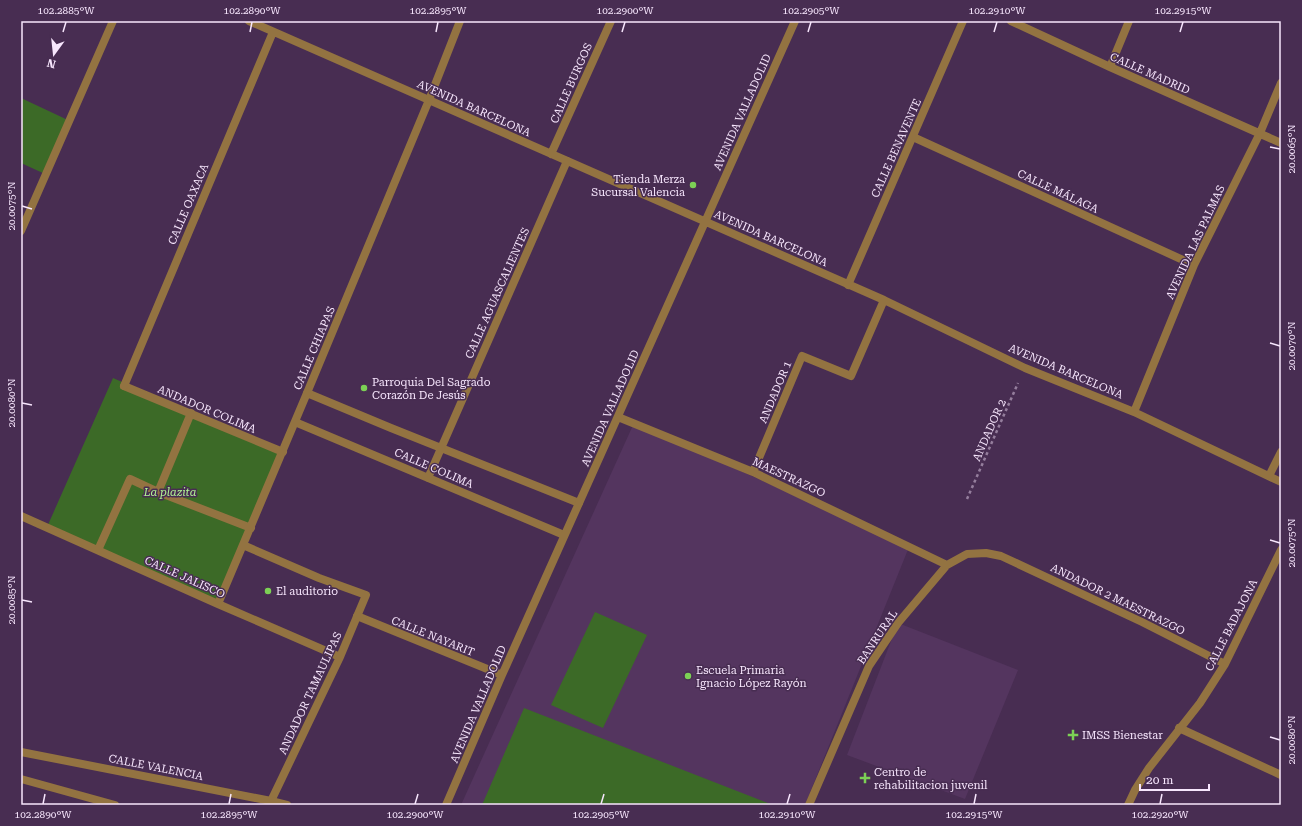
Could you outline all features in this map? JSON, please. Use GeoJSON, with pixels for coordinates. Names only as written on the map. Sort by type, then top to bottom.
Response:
{"type":"FeatureCollection","features":[{"type":"Feature","properties":{"kind":"street"},"geometry":{"type":"LineString","coordinates":[[21,231],[113,21]]}},
{"type":"Feature","properties":{"kind":"street","name":"AVENIDA BARCELONA"},"geometry":{"type":"LineString","coordinates":[[249,21],[884,300],[1025,368],[1134,412],[1281,482]]}},
{"type":"Feature","properties":{"kind":"street","name":"CALLE CHIAPAS"},"geometry":{"type":"LineString","coordinates":[[218,604],[283,452],[429,100],[460,21]]}},
{"type":"Feature","properties":{"kind":"street","name":"CALLE BURGOS"},"geometry":{"type":"LineString","coordinates":[[551,154],[611,21]]}},
{"type":"Feature","properties":{"kind":"street","name":"AVENIDA VALLADOLID"},"geometry":{"type":"LineString","coordinates":[[446,805],[564,535],[795,21]]}},
{"type":"Feature","properties":{"kind":"street","name":"CALLE BENAVENTE"},"geometry":{"type":"LineString","coordinates":[[848,285],[964,21]]}},
{"type":"Feature","properties":{"kind":"street","name":"CALLE MADRID"},"geometry":{"type":"LineString","coordinates":[[1011,21],[1281,143]]}},
{"type":"Feature","properties":{"kind":"street"},"geometry":{"type":"LineString","coordinates":[[1110,67],[1129,21]]}},
{"type":"Feature","properties":{"kind":"street","name":"CALLE OAXACA"},"geometry":{"type":"LineString","coordinates":[[124,386],[273,32]]}},
{"type":"Feature","properties":{"kind":"street","name":"AVENIDA LAS PALMAS"},"geometry":{"type":"LineString","coordinates":[[1134,412],[1194,266],[1260,133],[1281,83]]}},
{"type":"Feature","properties":{"kind":"street","name":"CALLE MÁLAGA"},"geometry":{"type":"LineString","coordinates":[[913,137],[1194,266]]}},
{"type":"Feature","properties":{"kind":"street","name":"CALLE AGUASCALIENTES"},"geometry":{"type":"LineString","coordinates":[[428,478],[567,161]]}},
{"type":"Feature","properties":{"kind":"street","name":"ANDADOR 1"},"geometry":{"type":"LineString","coordinates":[[753,472],[802,356],[851,376],[884,300]]}},
{"type":"Feature","properties":{"kind":"street","name":"ANDADOR COLIMA"},"geometry":{"type":"LineString","coordinates":[[124,386],[283,452]]}},
{"type":"Feature","properties":{"kind":"street"},"geometry":{"type":"LineString","coordinates":[[307,393],[579,503]]}},
{"type":"Feature","properties":{"kind":"street"},"geometry":{"type":"LineString","coordinates":[[158,492],[191,413]]}},
{"type":"Feature","properties":{"kind":"street","name":"MAESTRAZGO"},"geometry":{"type":"LineString","coordinates":[[618,417],[753,472],[947,565]]}},
{"type":"Feature","properties":{"kind":"street","name":"CALLE COLIMA"},"geometry":{"type":"LineString","coordinates":[[295,422],[564,535]]}},
{"type":"Feature","properties":{"kind":"street"},"geometry":{"type":"LineString","coordinates":[[1269,476],[1281,452]]}},
{"type":"Feature","properties":{"kind":"street"},"geometry":{"type":"LineString","coordinates":[[98,550],[130,479],[158,492],[251,528]]}},
{"type":"Feature","properties":{"kind":"street","name":"CALLE JALISCO"},"geometry":{"type":"LineString","coordinates":[[21,516],[340,657]]}},
{"type":"Feature","properties":{"kind":"street","name":"ANDADOR TAMAULIPAS"},"geometry":{"type":"LineString","coordinates":[[243,545],[319,578],[366,595],[340,657],[272,801]]}},
{"type":"Feature","properties":{"kind":"street","name":"CALLE BADAJONA"},"geometry":{"type":"LineString","coordinates":[[1128,805],[1134,790],[1179,728],[1200,703],[1225,664],[1281,550]]}},
{"type":"Feature","properties":{"kind":"street","name":"BANRURAL"},"geometry":{"type":"LineString","coordinates":[[808,805],[869,666],[898,623],[947,565],[967,554],[986,553],[1001,556]]}},
{"type":"Feature","properties":{"kind":"street","name":"ANDADOR 2 MAESTRAZGO"},"geometry":{"type":"LineString","coordinates":[[1001,556],[1142,622],[1225,664]]}},
{"type":"Feature","properties":{"kind":"street","name":"CALLE NAYARIT"},"geometry":{"type":"LineString","coordinates":[[357,616],[502,675]]}},
{"type":"Feature","properties":{"kind":"street"},"geometry":{"type":"LineString","coordinates":[[1179,728],[1281,775]]}},
{"type":"Feature","properties":{"kind":"street","name":"CALLE VALENCIA"},"geometry":{"type":"LineString","coordinates":[[21,752],[288,805]]}},
{"type":"Feature","properties":{"kind":"street"},"geometry":{"type":"LineString","coordinates":[[21,779],[115,805]]}},
{"type":"Feature","properties":{"kind":"path","name":"ANDADOR 2"},"geometry":{"type":"LineString","coordinates":[[967,499],[1025,368]]}},
{"type":"Feature","properties":{"kind":"shaded area","name":"Escuela Primaria Ignacio López Rayón"},"geometry":{"type":"Polygon","coordinates":[[[634,423],[909,547],[805,805],[461,805],[634,423]]]}},
{"type":"Feature","properties":{"kind":"shaded area"},"geometry":{"type":"Polygon","coordinates":[[[898,623],[1018,670],[965,799],[847,755],[898,623]]]}},
{"type":"Feature","properties":{"kind":"green space"},"geometry":{"type":"Polygon","coordinates":[[[21,98],[70,121],[45,174],[21,163],[21,98]]]}},
{"type":"Feature","properties":{"kind":"green space","name":"La plazita"},"geometry":{"type":"Polygon","coordinates":[[[113,378],[283,452],[218,604],[47,527],[113,378]]]}},
{"type":"Feature","properties":{"kind":"green space"},"geometry":{"type":"Polygon","coordinates":[[[595,612],[647,635],[603,728],[551,705],[595,612]]]}},
{"type":"Feature","properties":{"kind":"green space"},"geometry":{"type":"Polygon","coordinates":[[[524,708],[773,805],[482,805],[524,708]]]}},
{"type":"Feature","properties":{"kind":"place","name":"Tienda Merza Sucursal Valencia"},"geometry":{"type":"Point","coordinates":[693,185]}},
{"type":"Feature","properties":{"kind":"place","name":"Parroquia Del Sagrado Corazón De Jesús"},"geometry":{"type":"Point","coordinates":[364,388]}},
{"type":"Feature","properties":{"kind":"place","name":"El auditorio"},"geometry":{"type":"Point","coordinates":[268,591]}},
{"type":"Feature","properties":{"kind":"place","name":"Escuela Primaria Ignacio López Rayón"},"geometry":{"type":"Point","coordinates":[688,676]}},
{"type":"Feature","properties":{"kind":"place","name":"IMSS Bienestar"},"geometry":{"type":"Point","coordinates":[1073,735]}},
{"type":"Feature","properties":{"kind":"place","name":"Centro de rehabilitacion juvenil"},"geometry":{"type":"Point","coordinates":[865,778]}}]}
